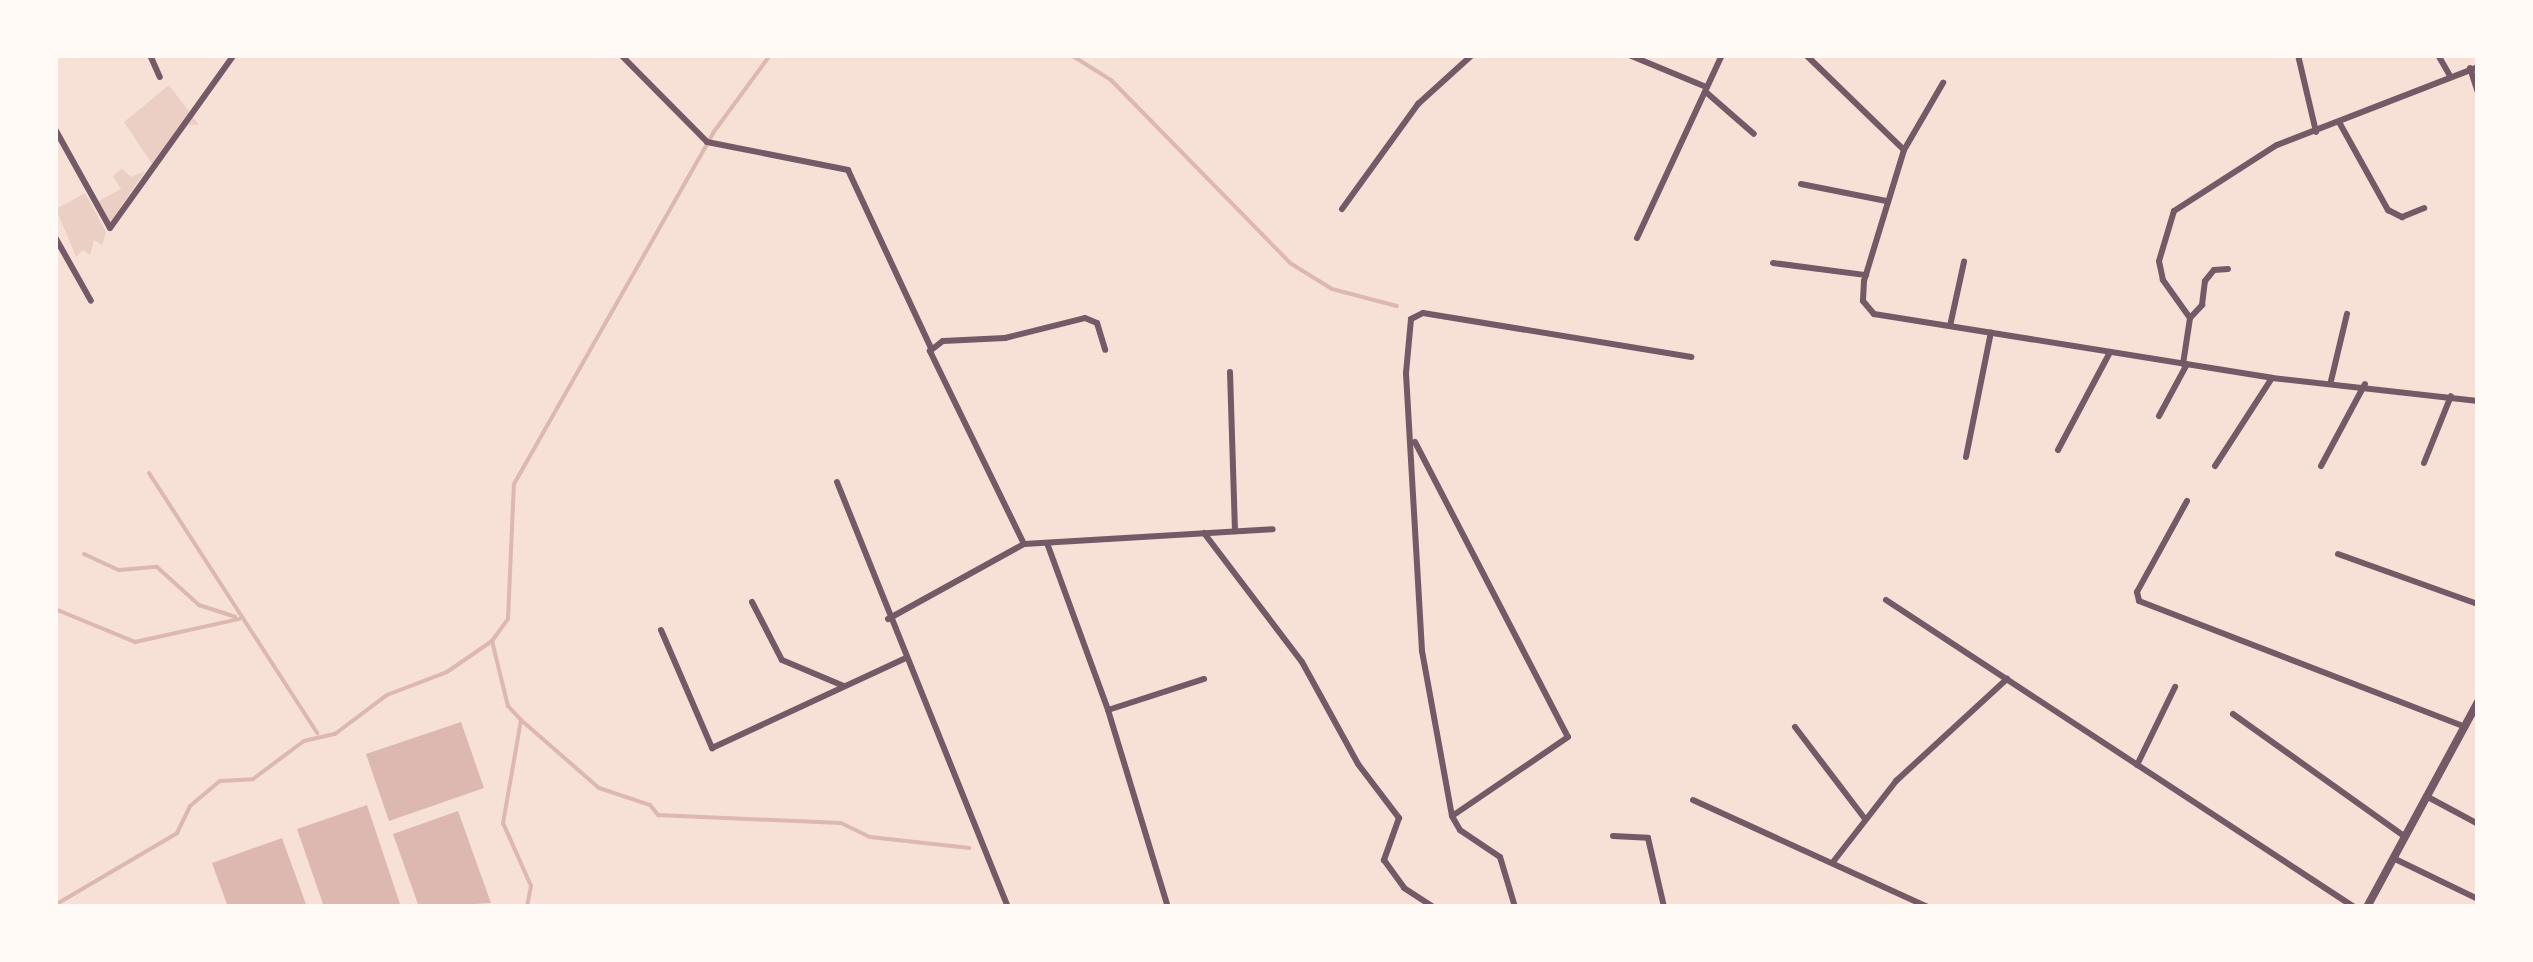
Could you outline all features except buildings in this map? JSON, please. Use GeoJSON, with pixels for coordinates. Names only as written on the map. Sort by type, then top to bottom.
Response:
{"type":"FeatureCollection","features":[{"type":"Feature","properties":{"kind":"street"},"geometry":{"type":"LineString","coordinates":[[150,55],[160,77]]}},
{"type":"Feature","properties":{"kind":"street"},"geometry":{"type":"LineString","coordinates":[[55,130],[110,228],[234,55]]}},
{"type":"Feature","properties":{"kind":"street"},"geometry":{"type":"LineString","coordinates":[[620,55],[708,142],[848,170],[1024,544]]}},
{"type":"Feature","properties":{"kind":"street"},"geometry":{"type":"LineString","coordinates":[[1342,209],[1418,104],[1472,55]]}},
{"type":"Feature","properties":{"kind":"street"},"geometry":{"type":"LineString","coordinates":[[1629,55],[1706,90],[1754,134]]}},
{"type":"Feature","properties":{"kind":"street"},"geometry":{"type":"LineString","coordinates":[[1637,238],[1722,55]]}},
{"type":"Feature","properties":{"kind":"street"},"geometry":{"type":"LineString","coordinates":[[1806,55],[1904,150]]}},
{"type":"Feature","properties":{"kind":"street"},"geometry":{"type":"LineString","coordinates":[[2298,55],[2316,132]]}},
{"type":"Feature","properties":{"kind":"street"},"geometry":{"type":"LineString","coordinates":[[2438,55],[2449,74]]}},
{"type":"Feature","properties":{"kind":"street"},"geometry":{"type":"LineString","coordinates":[[2159,416],[2186,364],[2190,318],[2159,261],[2167,217],[2278,145],[2449,74],[2474,68],[2478,92]]}},
{"type":"Feature","properties":{"kind":"street"},"geometry":{"type":"LineString","coordinates":[[1943,82],[1904,150],[1886,202],[1862,301],[1874,314],[2272,378],[2366,384],[2478,401]]}},
{"type":"Feature","properties":{"kind":"street"},"geometry":{"type":"LineString","coordinates":[[2339,122],[2388,210],[2402,216],[2424,208]]}},
{"type":"Feature","properties":{"kind":"street"},"geometry":{"type":"LineString","coordinates":[[1801,184],[1886,202]]}},
{"type":"Feature","properties":{"kind":"street"},"geometry":{"type":"LineString","coordinates":[[55,237],[90,301]]}},
{"type":"Feature","properties":{"kind":"street"},"geometry":{"type":"LineString","coordinates":[[1950,326],[1964,262]]}},
{"type":"Feature","properties":{"kind":"street"},"geometry":{"type":"LineString","coordinates":[[1773,263],[1866,275]]}},
{"type":"Feature","properties":{"kind":"street"},"geometry":{"type":"LineString","coordinates":[[2190,318],[2202,305],[2209,274],[2228,269]]}},
{"type":"Feature","properties":{"kind":"street"},"geometry":{"type":"LineString","coordinates":[[1515,907],[1500,857],[1460,830],[1452,816],[1418,619],[1407,335],[1411,320],[1423,313],[1690,357]]}},
{"type":"Feature","properties":{"kind":"street"},"geometry":{"type":"LineString","coordinates":[[2331,381],[2348,314]]}},
{"type":"Feature","properties":{"kind":"street"},"geometry":{"type":"LineString","coordinates":[[931,348],[1085,318],[1097,323],[1105,350]]}},
{"type":"Feature","properties":{"kind":"street"},"geometry":{"type":"LineString","coordinates":[[1966,457],[1977,378],[1991,332]]}},
{"type":"Feature","properties":{"kind":"street"},"geometry":{"type":"LineString","coordinates":[[2058,450],[2110,352]]}},
{"type":"Feature","properties":{"kind":"street"},"geometry":{"type":"LineString","coordinates":[[1230,372],[1235,531]]}},
{"type":"Feature","properties":{"kind":"street"},"geometry":{"type":"LineString","coordinates":[[2215,466],[2272,378]]}},
{"type":"Feature","properties":{"kind":"street"},"geometry":{"type":"LineString","coordinates":[[2322,466],[2366,384]]}},
{"type":"Feature","properties":{"kind":"street"},"geometry":{"type":"LineString","coordinates":[[2424,463],[2451,396]]}},
{"type":"Feature","properties":{"kind":"street"},"geometry":{"type":"LineString","coordinates":[[1413,438],[1568,737],[1452,816]]}},
{"type":"Feature","properties":{"kind":"street"},"geometry":{"type":"LineString","coordinates":[[837,482],[904,659],[1008,907]]}},
{"type":"Feature","properties":{"kind":"street"},"geometry":{"type":"LineString","coordinates":[[2187,501],[2137,592],[2139,601],[2465,727]]}},
{"type":"Feature","properties":{"kind":"street"},"geometry":{"type":"LineString","coordinates":[[888,619],[1024,544],[1273,529]]}},
{"type":"Feature","properties":{"kind":"street"},"geometry":{"type":"LineString","coordinates":[[1204,533],[1302,662],[1358,764],[1399,818],[1384,848],[1384,860],[1404,888],[1433,907]]}},
{"type":"Feature","properties":{"kind":"street"},"geometry":{"type":"LineString","coordinates":[[1047,542],[1108,710],[1168,907]]}},
{"type":"Feature","properties":{"kind":"street"},"geometry":{"type":"LineString","coordinates":[[2338,554],[2478,604]]}},
{"type":"Feature","properties":{"kind":"street"},"geometry":{"type":"LineString","coordinates":[[1886,600],[2354,907]]}},
{"type":"Feature","properties":{"kind":"street"},"geometry":{"type":"LineString","coordinates":[[752,602],[782,660],[845,686]]}},
{"type":"Feature","properties":{"kind":"street"},"geometry":{"type":"LineString","coordinates":[[661,630],[712,748],[904,659]]}},
{"type":"Feature","properties":{"kind":"street"},"geometry":{"type":"LineString","coordinates":[[1108,710],[1204,679]]}},
{"type":"Feature","properties":{"kind":"street"},"geometry":{"type":"LineString","coordinates":[[1833,862],[1896,781],[2008,679]]}},
{"type":"Feature","properties":{"kind":"street"},"geometry":{"type":"LineString","coordinates":[[2137,765],[2175,687]]}},
{"type":"Feature","properties":{"kind":"street"},"geometry":{"type":"LineString","coordinates":[[2367,907],[2478,702]]}},
{"type":"Feature","properties":{"kind":"street"},"geometry":{"type":"LineString","coordinates":[[2233,714],[2404,836]]}},
{"type":"Feature","properties":{"kind":"street"},"geometry":{"type":"LineString","coordinates":[[1795,726],[1865,818]]}},
{"type":"Feature","properties":{"kind":"street"},"geometry":{"type":"LineString","coordinates":[[2426,796],[2478,824]]}},
{"type":"Feature","properties":{"kind":"street"},"geometry":{"type":"LineString","coordinates":[[1693,800],[1928,907]]}},
{"type":"Feature","properties":{"kind":"street"},"geometry":{"type":"LineString","coordinates":[[1613,836],[1648,838],[1664,907]]}},
{"type":"Feature","properties":{"kind":"street"},"geometry":{"type":"LineString","coordinates":[[2393,858],[2478,899]]}},
{"type":"Feature","properties":{"kind":"shaded area"},"geometry":{"type":"Polygon","coordinates":[[[169,85],[199,125],[188,125],[154,167],[124,122],[169,85]]]}},
{"type":"Feature","properties":{"kind":"shaded area"},"geometry":{"type":"Polygon","coordinates":[[[122,169],[131,177],[145,171],[109,224],[97,202],[121,189],[113,176],[122,169]]]}},
{"type":"Feature","properties":{"kind":"shaded area"},"geometry":{"type":"Polygon","coordinates":[[[85,193],[106,232],[102,245],[94,240],[90,255],[83,250],[76,257],[56,209],[85,193]]]}},
{"type":"Feature","properties":{"kind":"shaded area"},"geometry":{"type":"Polygon","coordinates":[[[461,722],[484,788],[389,821],[366,754],[461,722]]]}},
{"type":"Feature","properties":{"kind":"shaded area"},"geometry":{"type":"Polygon","coordinates":[[[367,805],[401,907],[324,907],[297,829],[367,805]]]}},
{"type":"Feature","properties":{"kind":"shaded area"},"geometry":{"type":"Polygon","coordinates":[[[458,811],[491,903],[419,907],[393,834],[458,811]]]}},
{"type":"Feature","properties":{"kind":"shaded area"},"geometry":{"type":"Polygon","coordinates":[[[282,838],[307,907],[228,907],[212,863],[282,838]]]}},
{"type":"Feature","properties":{"kind":"waterway"},"geometry":{"type":"LineString","coordinates":[[55,905],[177,833],[190,806],[220,781],[253,779],[304,741],[335,734],[387,695],[447,672],[492,641],[508,619],[514,484],[713,133],[770,55]]}},
{"type":"Feature","properties":{"kind":"waterway"},"geometry":{"type":"LineString","coordinates":[[1071,55],[1111,80],[1290,263],[1332,289],[1397,306]]}},
{"type":"Feature","properties":{"kind":"waterway"},"geometry":{"type":"LineString","coordinates":[[149,473],[317,733]]}},
{"type":"Feature","properties":{"kind":"waterway"},"geometry":{"type":"LineString","coordinates":[[84,554],[119,570],[157,567],[199,605],[235,617]]}},
{"type":"Feature","properties":{"kind":"waterway"},"geometry":{"type":"LineString","coordinates":[[55,609],[135,642],[239,619]]}},
{"type":"Feature","properties":{"kind":"waterway"},"geometry":{"type":"LineString","coordinates":[[492,641],[508,706],[521,720],[503,823],[531,886],[527,907]]}},
{"type":"Feature","properties":{"kind":"waterway"},"geometry":{"type":"LineString","coordinates":[[521,720],[599,788],[650,805],[658,815],[841,823],[870,837],[969,848]]}}]}
